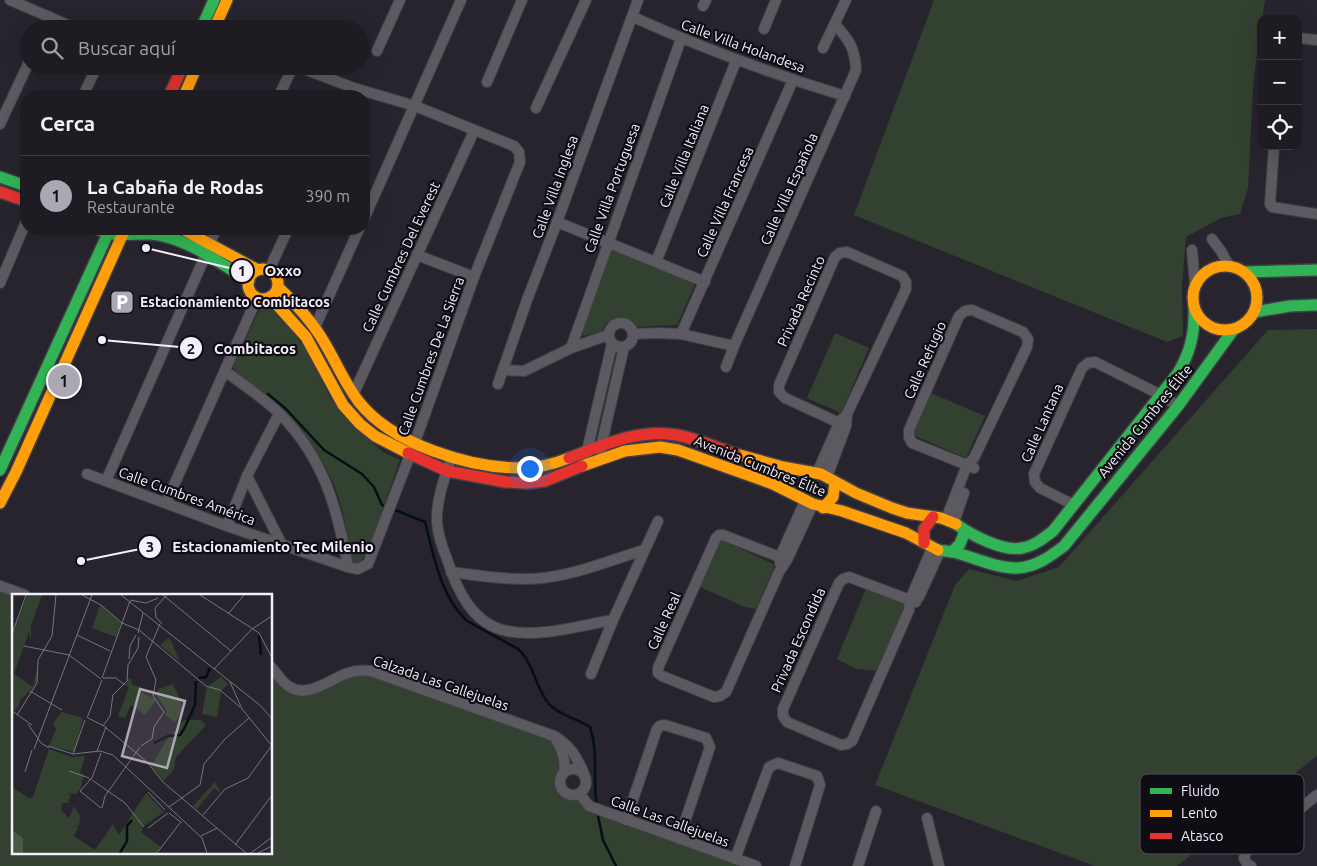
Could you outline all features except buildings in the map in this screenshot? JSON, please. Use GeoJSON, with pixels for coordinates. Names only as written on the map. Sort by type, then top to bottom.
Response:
{"type":"FeatureCollection","features":[{"type":"Feature","properties":{"kind":"street"},"geometry":{"type":"LineString","coordinates":[[10,0],[57,20]]}},
{"type":"Feature","properties":{"kind":"street"},"geometry":{"type":"LineString","coordinates":[[205,20],[214,0]]}},
{"type":"Feature","properties":{"kind":"street"},"geometry":{"type":"LineString","coordinates":[[218,20],[227,0]]}},
{"type":"Feature","properties":{"kind":"street"},"geometry":{"type":"LineString","coordinates":[[377,51],[400,0]]}},
{"type":"Feature","properties":{"kind":"street"},"geometry":{"type":"LineString","coordinates":[[370,206],[461,0]]}},
{"type":"Feature","properties":{"kind":"street"},"geometry":{"type":"LineString","coordinates":[[487,82],[522,0]]}},
{"type":"Feature","properties":{"kind":"street"},"geometry":{"type":"LineString","coordinates":[[536,108],[586,0]]}},
{"type":"Feature","properties":{"kind":"street","name":"Calle Villa Inglesa"},"geometry":{"type":"LineString","coordinates":[[498,384],[527,300],[638,0]]}},
{"type":"Feature","properties":{"kind":"street"},"geometry":{"type":"LineString","coordinates":[[764,29],[776,0]]}},
{"type":"Feature","properties":{"kind":"street"},"geometry":{"type":"LineString","coordinates":[[823,48],[846,0]]}},
{"type":"Feature","properties":{"kind":"street","name":"Calle Villa Holandesa"},"geometry":{"type":"LineString","coordinates":[[633,17],[736,61],[845,96]]}},
{"type":"Feature","properties":{"kind":"street","name":"Calle Villa Española"},"geometry":{"type":"LineString","coordinates":[[726,367],[856,70],[855,55],[849,40],[835,24]]}},
{"type":"Feature","properties":{"kind":"street"},"geometry":{"type":"LineString","coordinates":[[1302,38],[1317,40]]}},
{"type":"Feature","properties":{"kind":"street","name":"Calle Villa Portuguesa"},"geometry":{"type":"LineString","coordinates":[[570,348],[681,39]]}},
{"type":"Feature","properties":{"kind":"street","name":"Calle Villa Italiana"},"geometry":{"type":"LineString","coordinates":[[656,262],[736,61]]}},
{"type":"Feature","properties":{"kind":"street"},"geometry":{"type":"LineString","coordinates":[[0,124],[23,75]]}},
{"type":"Feature","properties":{"kind":"street"},"geometry":{"type":"LineString","coordinates":[[86,90],[93,75]]}},
{"type":"Feature","properties":{"kind":"street"},"geometry":{"type":"LineString","coordinates":[[172,90],[179,75]]}},
{"type":"Feature","properties":{"kind":"street"},"geometry":{"type":"LineString","coordinates":[[187,90],[193,75]]}},
{"type":"Feature","properties":{"kind":"street"},"geometry":{"type":"LineString","coordinates":[[282,90],[290,75]]}},
{"type":"Feature","properties":{"kind":"street"},"geometry":{"type":"LineString","coordinates":[[314,75],[348,90]]}},
{"type":"Feature","properties":{"kind":"street","name":"Calle Villa Francesa"},"geometry":{"type":"LineString","coordinates":[[681,334],[793,80]]}},
{"type":"Feature","properties":{"kind":"street"},"geometry":{"type":"LineString","coordinates":[[370,96],[415,106],[474,131]]}},
{"type":"Feature","properties":{"kind":"street","name":"Calle Cumbres De La Sierra"},"geometry":{"type":"LineString","coordinates":[[364,567],[368,564],[415,442],[474,277],[520,162],[519,152],[514,146],[474,131]]}},
{"type":"Feature","properties":{"kind":"street","name":"Calle Cumbres Del Everest"},"geometry":{"type":"LineString","coordinates":[[353,395],[474,131]]}},
{"type":"Feature","properties":{"kind":"street"},"geometry":{"type":"LineString","coordinates":[[1274,150],[1270,204],[1272,207],[1275,209],[1317,214]]}},
{"type":"Feature","properties":{"kind":"street"},"geometry":{"type":"LineString","coordinates":[[0,177],[20,184]]}},
{"type":"Feature","properties":{"kind":"street"},"geometry":{"type":"LineString","coordinates":[[0,192],[20,199]]}},
{"type":"Feature","properties":{"kind":"street"},"geometry":{"type":"LineString","coordinates":[[557,222],[705,282]]}},
{"type":"Feature","properties":{"kind":"street"},"geometry":{"type":"LineString","coordinates":[[0,283],[20,235]]}},
{"type":"Feature","properties":{"kind":"street"},"geometry":{"type":"LineString","coordinates":[[0,470],[103,235]]}},
{"type":"Feature","properties":{"kind":"street"},"geometry":{"type":"LineString","coordinates":[[0,503],[16,472],[122,235]]}},
{"type":"Feature","properties":{"kind":"street"},"geometry":{"type":"LineString","coordinates":[[149,235],[168,237],[208,248],[264,270],[278,279],[276,292],[266,299],[257,298],[250,290],[249,281],[254,272],[264,270],[284,235]]}},
{"type":"Feature","properties":{"kind":"street"},"geometry":{"type":"LineString","coordinates":[[190,235],[249,281]]}},
{"type":"Feature","properties":{"kind":"street"},"geometry":{"type":"LineString","coordinates":[[106,481],[213,235]]}},
{"type":"Feature","properties":{"kind":"street"},"geometry":{"type":"LineString","coordinates":[[315,327],[356,235]]}},
{"type":"Feature","properties":{"kind":"street"},"geometry":{"type":"LineString","coordinates":[[1212,238],[1230,266]]}},
{"type":"Feature","properties":{"kind":"street"},"geometry":{"type":"LineString","coordinates":[[1192,250],[1195,284],[1192,296],[1194,307],[1200,318],[1209,326],[1221,330],[1234,329],[1246,323],[1254,312],[1257,302],[1256,290],[1252,280],[1244,272],[1230,266],[1219,266],[1209,269],[1195,284]]}},
{"type":"Feature","properties":{"kind":"street","name":"Privada Recinto"},"geometry":{"type":"LineString","coordinates":[[826,478],[842,424],[906,288],[906,282],[902,276],[846,252],[840,253],[835,257],[779,385],[779,392],[785,398],[842,424]]}},
{"type":"Feature","properties":{"kind":"street"},"geometry":{"type":"LineString","coordinates":[[417,255],[474,277]]}},
{"type":"Feature","properties":{"kind":"street"},"geometry":{"type":"LineString","coordinates":[[1244,272],[1317,270]]}},
{"type":"Feature","properties":{"kind":"street","name":"Avenida Cumbres Élite"},"geometry":{"type":"LineString","coordinates":[[278,287],[297,305],[315,327],[353,395],[370,415],[385,428],[452,456],[497,466],[522,469],[558,462],[601,445],[639,434],[679,435],[781,467],[826,478],[852,492],[912,514],[950,520],[965,530],[997,544],[1017,549],[1028,547],[1053,531],[1186,361],[1195,333],[1194,307]]}},
{"type":"Feature","properties":{"kind":"street","name":"Avenida Cumbres Élite"},"geometry":{"type":"LineString","coordinates":[[270,297],[306,337],[343,405],[360,424],[375,436],[447,471],[506,482],[525,483],[545,481],[598,459],[625,451],[660,447],[678,450],[772,484],[814,504],[906,533],[937,549],[999,566],[1018,568],[1032,565],[1048,558],[1064,546],[1178,406],[1234,329]]}},
{"type":"Feature","properties":{"kind":"street"},"geometry":{"type":"LineString","coordinates":[[166,504],[257,298]]}},
{"type":"Feature","properties":{"kind":"street"},"geometry":{"type":"LineString","coordinates":[[1254,312],[1290,306],[1317,305]]}},
{"type":"Feature","properties":{"kind":"street","name":"Calle Refugio"},"geometry":{"type":"LineString","coordinates":[[950,520],[972,464],[1027,347],[1028,339],[1023,332],[972,310],[965,311],[959,316],[909,430],[909,437],[912,443],[972,464]]}},
{"type":"Feature","properties":{"kind":"street"},"geometry":{"type":"LineString","coordinates":[[503,370],[524,370],[570,348],[610,340],[620,348],[624,347],[631,342],[633,334],[630,327],[622,323],[611,327],[610,340],[583,466]]}},
{"type":"Feature","properties":{"kind":"street"},"geometry":{"type":"LineString","coordinates":[[633,334],[681,334],[734,346]]}},
{"type":"Feature","properties":{"kind":"street"},"geometry":{"type":"LineString","coordinates":[[598,459],[624,347]]}},
{"type":"Feature","properties":{"kind":"street","name":"Calle Lantana"},"geometry":{"type":"LineString","coordinates":[[1074,505],[1040,488],[1035,482],[1034,474],[1082,368],[1088,363],[1095,362],[1161,395]]}},
{"type":"Feature","properties":{"kind":"street"},"geometry":{"type":"LineString","coordinates":[[225,371],[279,414],[300,439],[317,464],[329,489],[340,524],[348,567]]}},
{"type":"Feature","properties":{"kind":"street"},"geometry":{"type":"LineString","coordinates":[[600,388],[612,393]]}},
{"type":"Feature","properties":{"kind":"street"},"geometry":{"type":"LineString","coordinates":[[1161,395],[1178,406]]}},
{"type":"Feature","properties":{"kind":"street"},"geometry":{"type":"LineString","coordinates":[[226,526],[247,476],[279,414]]}},
{"type":"Feature","properties":{"kind":"street"},"geometry":{"type":"LineString","coordinates":[[712,462],[716,447]]}},
{"type":"Feature","properties":{"kind":"street"},"geometry":{"type":"LineString","coordinates":[[8,454],[9,466],[16,472]]}},
{"type":"Feature","properties":{"kind":"street"},"geometry":{"type":"LineString","coordinates":[[452,456],[439,501],[437,522],[441,543],[451,572],[468,607],[487,624],[507,631],[529,633],[613,620]]}},
{"type":"Feature","properties":{"kind":"street"},"geometry":{"type":"LineString","coordinates":[[794,495],[796,482],[804,472]]}},
{"type":"Feature","properties":{"kind":"street","name":"Calle Cumbres América"},"geometry":{"type":"LineString","coordinates":[[87,474],[282,545],[348,567],[358,569],[364,567]]}},
{"type":"Feature","properties":{"kind":"street"},"geometry":{"type":"LineString","coordinates":[[247,476],[265,508],[282,545]]}},
{"type":"Feature","properties":{"kind":"street"},"geometry":{"type":"LineString","coordinates":[[814,504],[830,503],[834,498],[826,478]]}},
{"type":"Feature","properties":{"kind":"street","name":"Calle Real"},"geometry":{"type":"LineString","coordinates":[[784,559],[719,535],[658,668],[658,673],[714,697],[726,692],[784,559],[814,504]]}},
{"type":"Feature","properties":{"kind":"street"},"geometry":{"type":"LineString","coordinates":[[933,517],[926,523],[923,530],[937,549],[960,544],[965,530]]}},
{"type":"Feature","properties":{"kind":"street"},"geometry":{"type":"LineString","coordinates":[[591,674],[613,620],[658,521]]}},
{"type":"Feature","properties":{"kind":"street","name":"Privada Escondida"},"geometry":{"type":"LineString","coordinates":[[912,604],[850,577],[843,579],[839,583],[783,708],[783,716],[788,722],[841,745],[852,741],[937,549]]}},
{"type":"Feature","properties":{"kind":"street"},"geometry":{"type":"LineString","coordinates":[[1017,549],[1018,568]]}},
{"type":"Feature","properties":{"kind":"street"},"geometry":{"type":"LineString","coordinates":[[451,572],[493,578],[545,578],[570,573],[644,550]]}},
{"type":"Feature","properties":{"kind":"street"},"geometry":{"type":"LineString","coordinates":[[0,586],[22,594]]}},
{"type":"Feature","properties":{"kind":"street","name":"Calzada Las Callejuelas"},"geometry":{"type":"LineString","coordinates":[[272,668],[289,687],[298,690],[316,688],[348,672],[357,670],[371,671],[554,736],[564,742],[574,752],[584,774]]}},
{"type":"Feature","properties":{"kind":"street"},"geometry":{"type":"LineString","coordinates":[[626,820],[656,729],[665,725],[706,738],[710,747],[679,839]]}},
{"type":"Feature","properties":{"kind":"street"},"geometry":{"type":"LineString","coordinates":[[554,736],[564,755],[564,773],[560,780],[562,789],[568,795],[580,794],[587,782],[584,774],[572,769],[564,773]]}},
{"type":"Feature","properties":{"kind":"street"},"geometry":{"type":"LineString","coordinates":[[735,859],[769,767],[778,763],[817,776],[820,781],[795,866]]}},
{"type":"Feature","properties":{"kind":"street","name":"Calle Las Callejuelas"},"geometry":{"type":"LineString","coordinates":[[580,794],[589,806],[756,866]]}},
{"type":"Feature","properties":{"kind":"street"},"geometry":{"type":"LineString","coordinates":[[1304,805],[1317,795]]}},
{"type":"Feature","properties":{"kind":"street"},"geometry":{"type":"LineString","coordinates":[[858,866],[876,811]]}},
{"type":"Feature","properties":{"kind":"street"},"geometry":{"type":"LineString","coordinates":[[927,818],[939,866]]}},
{"type":"Feature","properties":{"kind":"street"},"geometry":{"type":"LineString","coordinates":[[1245,854],[1244,858],[1247,864],[1251,866]]}},
{"type":"Feature","properties":{"kind":"green space"},"geometry":{"type":"Polygon","coordinates":[[[934,0],[1265,0],[1263,15],[1257,15],[1257,53],[1253,87],[1248,188],[1240,214],[1221,218],[1186,237],[1182,286],[1183,336],[1167,342],[854,215],[934,0]]]}},
{"type":"Feature","properties":{"kind":"green space"},"geometry":{"type":"Polygon","coordinates":[[[611,249],[695,284],[677,325],[636,327],[629,321],[617,318],[606,323],[602,331],[584,336],[578,330],[611,249]]]}},
{"type":"Feature","properties":{"kind":"green space"},"geometry":{"type":"Polygon","coordinates":[[[262,304],[271,305],[305,348],[330,397],[345,418],[383,452],[400,460],[372,540],[361,562],[351,561],[339,499],[331,478],[317,453],[281,409],[235,372],[233,366],[262,304]]]}},
{"type":"Feature","properties":{"kind":"green space"},"geometry":{"type":"Polygon","coordinates":[[[1317,329],[1317,756],[1294,774],[1140,774],[1140,854],[1192,854],[1177,866],[1095,866],[875,785],[955,585],[969,569],[1017,581],[1059,567],[1268,330],[1317,329]]]}},
{"type":"Feature","properties":{"kind":"green space"},"geometry":{"type":"Polygon","coordinates":[[[835,333],[869,348],[841,413],[807,398],[835,333]]]}},
{"type":"Feature","properties":{"kind":"green space"},"geometry":{"type":"Polygon","coordinates":[[[931,393],[985,416],[966,458],[913,435],[931,393]]]}},
{"type":"Feature","properties":{"kind":"green space"},"geometry":{"type":"Polygon","coordinates":[[[720,539],[775,565],[756,609],[745,607],[700,587],[720,539]]]}},
{"type":"Feature","properties":{"kind":"green space"},"geometry":{"type":"Polygon","coordinates":[[[867,586],[907,602],[878,671],[857,669],[837,659],[867,586]]]}},
{"type":"Feature","properties":{"kind":"green space"},"geometry":{"type":"Polygon","coordinates":[[[0,590],[12,594],[12,854],[272,854],[272,675],[299,692],[347,676],[370,672],[555,737],[569,752],[555,788],[760,866],[0,866],[0,590]]]}},
{"type":"Feature","properties":{"kind":"waterway"},"geometry":{"type":"LineString","coordinates":[[268,394],[286,409],[324,450],[362,474],[374,487],[382,505],[386,507]]}},
{"type":"Feature","properties":{"kind":"waterway"},"geometry":{"type":"LineString","coordinates":[[395,510],[425,522],[439,575],[450,600],[458,611],[467,621],[518,649],[528,661],[540,691],[549,704],[558,711],[590,727],[595,756],[597,806]]}},
{"type":"Feature","properties":{"kind":"waterway"},"geometry":{"type":"LineString","coordinates":[[597,811],[603,840],[616,866]]}},
{"type":"Feature","properties":{"kind":"traffic: fast"},"geometry":{"type":"LineString","coordinates":[[205,20],[214,0]]}},
{"type":"Feature","properties":{"kind":"traffic: fast"},"geometry":{"type":"LineString","coordinates":[[0,177],[20,184]]}},
{"type":"Feature","properties":{"kind":"traffic: fast"},"geometry":{"type":"LineString","coordinates":[[0,470],[107,235]]}},
{"type":"Feature","properties":{"kind":"traffic: fast"},"geometry":{"type":"LineString","coordinates":[[159,235],[195,248],[249,281]]}},
{"type":"Feature","properties":{"kind":"traffic: fast"},"geometry":{"type":"LineString","coordinates":[[1244,272],[1317,270]]}},
{"type":"Feature","properties":{"kind":"traffic: fast"},"geometry":{"type":"LineString","coordinates":[[1254,312],[1290,306],[1317,305]]}},
{"type":"Feature","properties":{"kind":"traffic: fast"},"geometry":{"type":"LineString","coordinates":[[956,524],[988,542],[1014,549],[1031,545],[1053,531],[1178,373],[1191,341],[1194,325],[1194,307]]}},
{"type":"Feature","properties":{"kind":"traffic: fast"},"geometry":{"type":"LineString","coordinates":[[938,550],[953,552],[1010,568],[1025,567],[1037,563],[1059,550],[1178,406],[1234,329]]}},
{"type":"Feature","properties":{"kind":"traffic: fast"},"geometry":{"type":"LineString","coordinates":[[952,552],[960,544],[965,531]]}},
{"type":"Feature","properties":{"kind":"traffic: slow"},"geometry":{"type":"LineString","coordinates":[[218,20],[227,0]]}},
{"type":"Feature","properties":{"kind":"traffic: slow"},"geometry":{"type":"LineString","coordinates":[[187,90],[193,75]]}},
{"type":"Feature","properties":{"kind":"traffic: slow"},"geometry":{"type":"LineString","coordinates":[[0,503],[16,472],[122,235]]}},
{"type":"Feature","properties":{"kind":"traffic: slow"},"geometry":{"type":"LineString","coordinates":[[193,235],[258,270]]}},
{"type":"Feature","properties":{"kind":"traffic: slow"},"geometry":{"type":"LineString","coordinates":[[1219,266],[1231,266],[1248,275],[1255,286],[1257,298],[1255,310],[1248,321],[1231,330],[1219,330],[1207,325],[1198,316],[1193,304],[1193,292],[1198,280],[1207,271],[1219,266]]}},
{"type":"Feature","properties":{"kind":"traffic: slow"},"geometry":{"type":"LineString","coordinates":[[263,269],[274,273],[278,284],[274,295],[263,299],[252,295],[248,284],[252,273],[263,269]]}},
{"type":"Feature","properties":{"kind":"traffic: slow"},"geometry":{"type":"LineString","coordinates":[[278,287],[297,306],[319,334],[349,388],[359,402],[373,417],[391,430],[433,451],[478,464],[527,468],[569,458]]}},
{"type":"Feature","properties":{"kind":"traffic: slow"},"geometry":{"type":"LineString","coordinates":[[270,297],[306,337],[343,405],[360,424],[375,436],[408,453]]}},
{"type":"Feature","properties":{"kind":"traffic: slow"},"geometry":{"type":"LineString","coordinates":[[582,466],[625,451],[660,447],[678,450],[773,484],[813,504],[842,511],[906,533],[938,550]]}},
{"type":"Feature","properties":{"kind":"traffic: slow"},"geometry":{"type":"LineString","coordinates":[[736,454],[783,467],[821,474],[856,493],[892,508],[907,513],[941,518],[956,524]]}},
{"type":"Feature","properties":{"kind":"traffic: slow"},"geometry":{"type":"LineString","coordinates":[[823,508],[833,497],[835,483]]}},
{"type":"Feature","properties":{"kind":"traffic: jam"},"geometry":{"type":"LineString","coordinates":[[172,90],[179,75]]}},
{"type":"Feature","properties":{"kind":"traffic: jam"},"geometry":{"type":"LineString","coordinates":[[0,192],[20,199]]}},
{"type":"Feature","properties":{"kind":"traffic: jam"},"geometry":{"type":"LineString","coordinates":[[569,458],[622,439],[663,433],[692,439],[736,454]]}},
{"type":"Feature","properties":{"kind":"traffic: jam"},"geometry":{"type":"LineString","coordinates":[[408,453],[447,471],[506,482],[545,481],[582,466]]}},
{"type":"Feature","properties":{"kind":"traffic: jam"},"geometry":{"type":"LineString","coordinates":[[924,543],[924,529],[933,517]]}},
{"type":"Feature","properties":{"kind":"place","name":"Oxxo"},"geometry":{"type":"Point","coordinates":[146,248]}},
{"type":"Feature","properties":{"kind":"place","name":"Estacionamiento Combitacos"},"geometry":{"type":"Point","coordinates":[122,302]}},
{"type":"Feature","properties":{"kind":"place","name":"Combitacos"},"geometry":{"type":"Point","coordinates":[102,340]}},
{"type":"Feature","properties":{"kind":"place","name":"La Cabaña de Rodas"},"geometry":{"type":"Point","coordinates":[64,381]}},
{"type":"Feature","properties":{"kind":"place","name":"Estacionamiento Tec Milenio"},"geometry":{"type":"Point","coordinates":[81,561]}}]}
